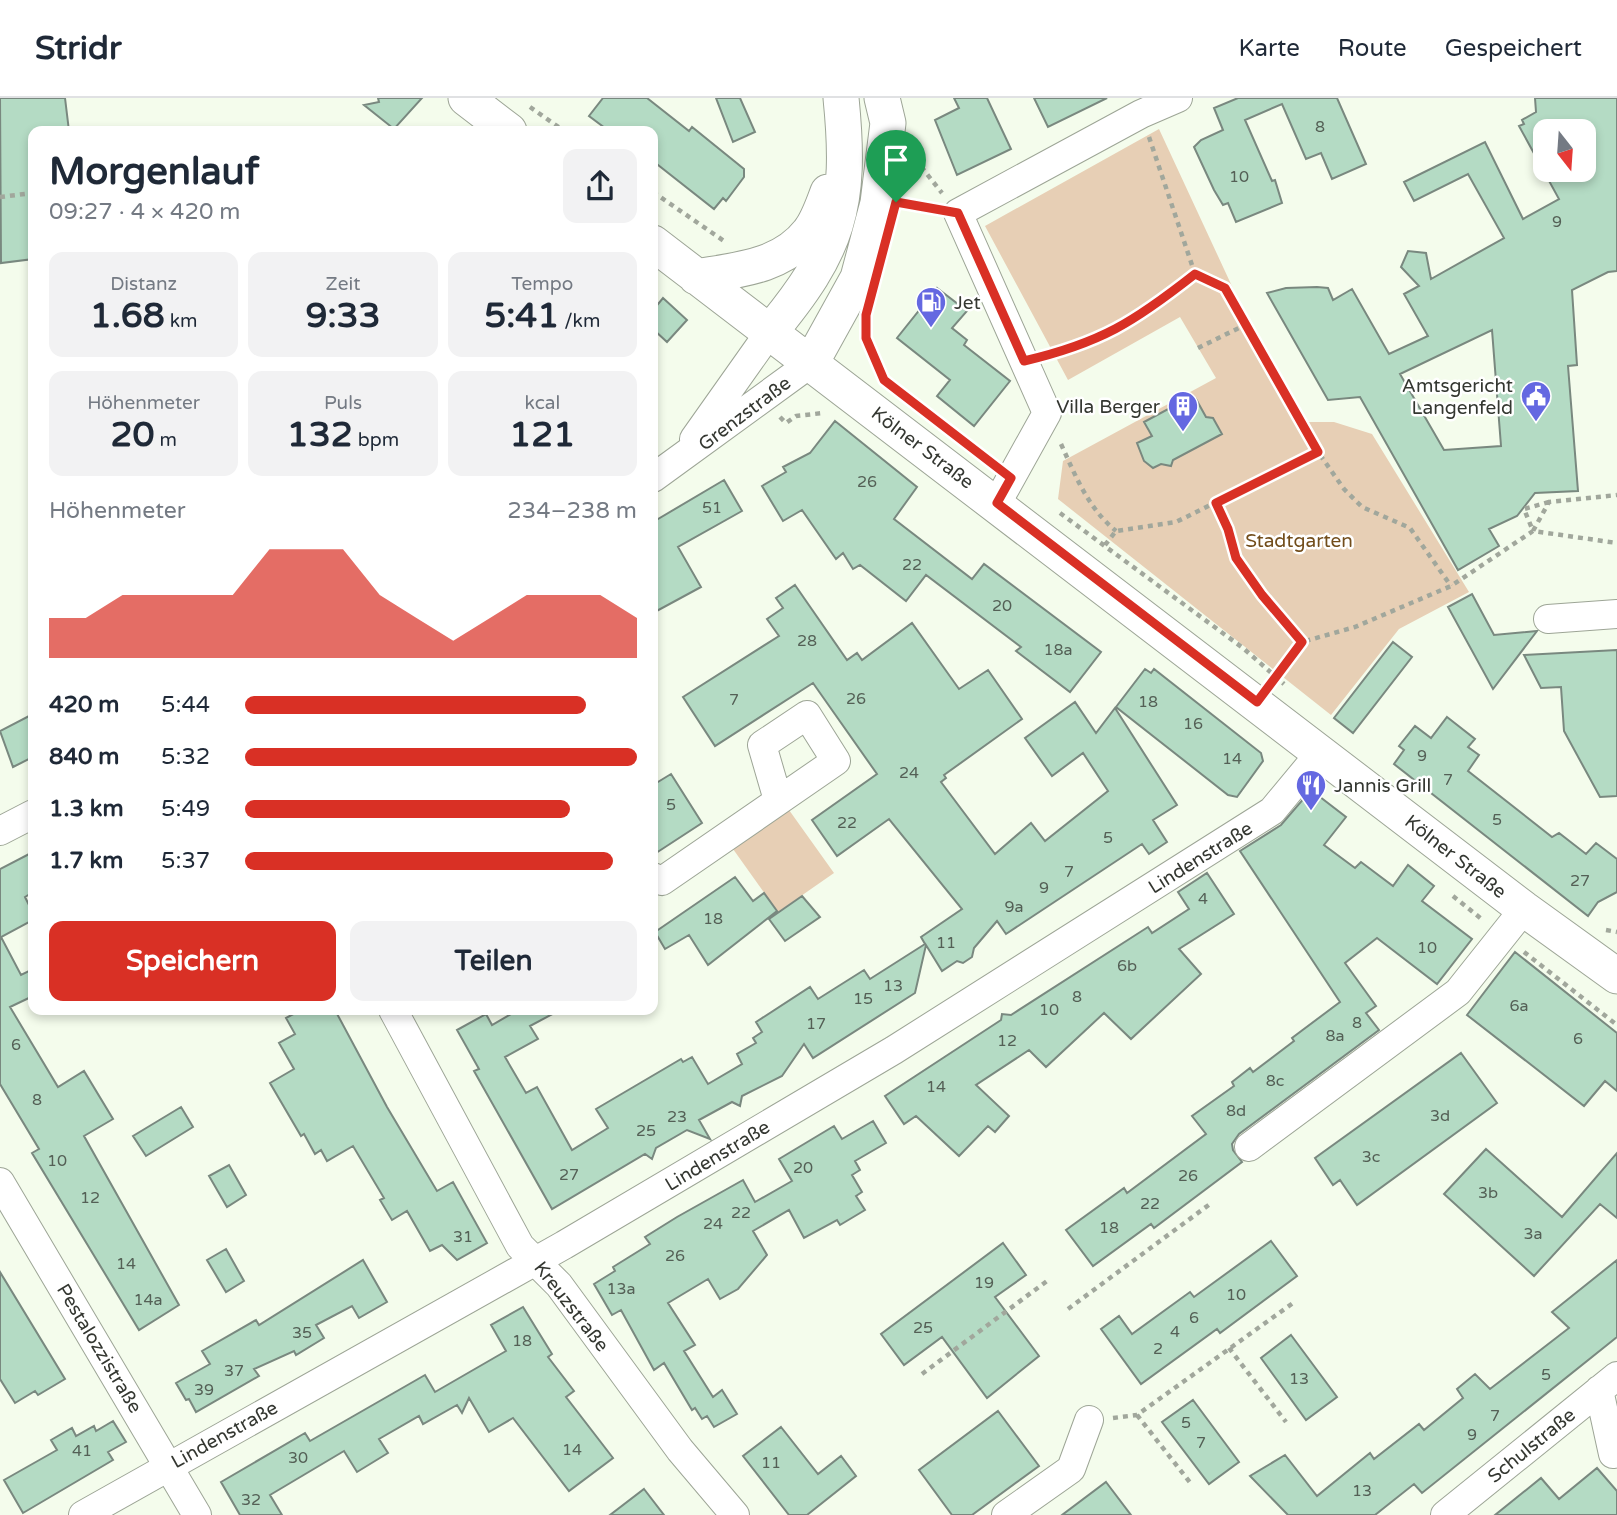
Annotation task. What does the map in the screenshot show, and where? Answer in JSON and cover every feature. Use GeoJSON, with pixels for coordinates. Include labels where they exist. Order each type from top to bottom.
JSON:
{"type":"FeatureCollection","features":[{"type":"Feature","properties":{"kind":"main road"},"geometry":{"type":"LineString","coordinates":[[467,98],[517,117]]}},
{"type":"Feature","properties":{"kind":"main road"},"geometry":{"type":"LineString","coordinates":[[769,332],[805,290],[829,246],[843,201],[841,98]]}},
{"type":"Feature","properties":{"kind":"main road"},"geometry":{"type":"LineString","coordinates":[[811,363],[858,278],[878,203],[885,111]]}},
{"type":"Feature","properties":{"kind":"main road"},"geometry":{"type":"LineString","coordinates":[[696,277],[750,268],[786,253],[810,231],[843,161]]}},
{"type":"Feature","properties":{"kind":"main road","name":"Kölner Straße"},"geometry":{"type":"LineString","coordinates":[[658,247],[997,503],[1095,557],[1257,702],[1524,909],[1611,964]]}},
{"type":"Feature","properties":{"kind":"street"},"geometry":{"type":"LineString","coordinates":[[997,503],[1047,413],[958,213],[1141,114],[1178,98]]}},
{"type":"Feature","properties":{"kind":"street","name":"Grenzstraße"},"geometry":{"type":"LineString","coordinates":[[678,463],[769,332]]}},
{"type":"Feature","properties":{"kind":"street","name":"Grenzstraße"},"geometry":{"type":"LineString","coordinates":[[658,475],[678,463],[811,363]]}},
{"type":"Feature","properties":{"kind":"street"},"geometry":{"type":"LineString","coordinates":[[1548,619],[1617,614]]}},
{"type":"Feature","properties":{"kind":"street","name":"Lindenstraße"},"geometry":{"type":"LineString","coordinates":[[83,1515],[564,1245],[894,1050],[1272,811],[1321,752]]}},
{"type":"Feature","properties":{"kind":"street"},"geometry":{"type":"LineString","coordinates":[[658,879],[662,881],[778,800]]}},
{"type":"Feature","properties":{"kind":"street"},"geometry":{"type":"LineString","coordinates":[[0,831],[28,817]]}},
{"type":"Feature","properties":{"kind":"street","name":"Kölner Straße"},"geometry":{"type":"LineString","coordinates":[[1249,1147],[1458,992],[1524,909]]}},
{"type":"Feature","properties":{"kind":"street","name":"Kreuzstraße"},"geometry":{"type":"LineString","coordinates":[[396,1015],[520,1246],[559,1284],[680,1450],[735,1515]]}},
{"type":"Feature","properties":{"kind":"street","name":"Pestalozzistraße"},"geometry":{"type":"LineString","coordinates":[[0,1182],[197,1515]]}},
{"type":"Feature","properties":{"kind":"street"},"geometry":{"type":"LineString","coordinates":[[1608,1383],[1613,1454]]}},
{"type":"Feature","properties":{"kind":"street","name":"Schulstraße"},"geometry":{"type":"LineString","coordinates":[[1445,1515],[1608,1383]]}},
{"type":"Feature","properties":{"kind":"street"},"geometry":{"type":"LineString","coordinates":[[1006,1515],[1071,1469],[1089,1420]]}},
{"type":"Feature","properties":{"kind":"path"},"geometry":{"type":"LineString","coordinates":[[885,111],[958,213]]}},
{"type":"Feature","properties":{"kind":"path"},"geometry":{"type":"LineString","coordinates":[[1141,114],[1195,274],[1225,288],[1318,452],[1344,489],[1362,507],[1410,528],[1451,586]]}},
{"type":"Feature","properties":{"kind":"path"},"geometry":{"type":"LineString","coordinates":[[517,117],[547,126]]}},
{"type":"Feature","properties":{"kind":"path"},"geometry":{"type":"LineString","coordinates":[[0,197],[28,194]]}},
{"type":"Feature","properties":{"kind":"path"},"geometry":{"type":"LineString","coordinates":[[658,195],[734,248]]}},
{"type":"Feature","properties":{"kind":"path"},"geometry":{"type":"LineString","coordinates":[[896,202],[958,213]]}},
{"type":"Feature","properties":{"kind":"path"},"geometry":{"type":"LineString","coordinates":[[1024,361],[1092,342],[1143,314],[1195,274]]}},
{"type":"Feature","properties":{"kind":"path"},"geometry":{"type":"LineString","coordinates":[[866,315],[866,338],[884,380],[894,388]]}},
{"type":"Feature","properties":{"kind":"path"},"geometry":{"type":"LineString","coordinates":[[1198,348],[1245,325]]}},
{"type":"Feature","properties":{"kind":"path"},"geometry":{"type":"LineString","coordinates":[[1047,413],[1083,494],[1102,520],[1116,531]]}},
{"type":"Feature","properties":{"kind":"path"},"geometry":{"type":"LineString","coordinates":[[1053,507],[1095,557],[1116,531],[1176,522],[1318,452]]}},
{"type":"Feature","properties":{"kind":"path"},"geometry":{"type":"LineString","coordinates":[[1533,531],[1524,509],[1549,502],[1617,495]]}},
{"type":"Feature","properties":{"kind":"path"},"geometry":{"type":"LineString","coordinates":[[1257,702],[1302,642],[1355,627],[1451,586],[1533,531],[1549,502]]}},
{"type":"Feature","properties":{"kind":"path"},"geometry":{"type":"LineString","coordinates":[[1216,503],[1228,529],[1236,558],[1262,595],[1302,642]]}},
{"type":"Feature","properties":{"kind":"path"},"geometry":{"type":"LineString","coordinates":[[1533,531],[1617,543]]}},
{"type":"Feature","properties":{"kind":"path"},"geometry":{"type":"LineString","coordinates":[[1068,1309],[1210,1204]]}},
{"type":"Feature","properties":{"kind":"path"},"geometry":{"type":"LineString","coordinates":[[922,1374],[1047,1281]]}},
{"type":"Feature","properties":{"kind":"path"},"geometry":{"type":"LineString","coordinates":[[1089,1420],[1137,1415],[1293,1303]]}},
{"type":"Feature","properties":{"kind":"path"},"geometry":{"type":"LineString","coordinates":[[1229,1348],[1286,1422]]}},
{"type":"Feature","properties":{"kind":"path"},"geometry":{"type":"LineString","coordinates":[[1137,1415],[1192,1485]]}},
{"type":"Feature","properties":{"kind":"green space","name":"Stadtgarten"},"geometry":{"type":"Polygon","coordinates":[[[1159,129],[1295,422],[1334,422],[1372,434],[1469,592],[1399,629],[1331,715],[1058,499],[1063,461],[1216,378],[1180,317],[1068,380],[985,226],[1159,129]]]}},
{"type":"Feature","properties":{"kind":"green space"},"geometry":{"type":"Polygon","coordinates":[[[789,810],[834,873],[778,912],[733,849],[789,810]]]}},
{"type":"Feature","properties":{"kind":"building"},"geometry":{"type":"Polygon","coordinates":[[[0,98],[65,98],[68,126],[28,126],[28,260],[1,263],[0,98]]]}},
{"type":"Feature","properties":{"kind":"building"},"geometry":{"type":"Polygon","coordinates":[[[378,98],[422,98],[397,126],[390,126],[364,105],[379,102],[378,98]]]}},
{"type":"Feature","properties":{"kind":"building"},"geometry":{"type":"Polygon","coordinates":[[[603,98],[647,98],[689,131],[692,127],[744,169],[744,177],[726,201],[723,198],[714,209],[658,165],[658,126],[602,126],[589,116],[603,98]]]}},
{"type":"Feature","properties":{"kind":"building"},"geometry":{"type":"Polygon","coordinates":[[[716,98],[740,98],[755,132],[733,142],[716,98]]]}},
{"type":"Feature","properties":{"kind":"building"},"geometry":{"type":"Polygon","coordinates":[[[954,98],[987,98],[1011,149],[957,175],[935,120],[959,108],[954,98]]]}},
{"type":"Feature","properties":{"kind":"building"},"geometry":{"type":"Polygon","coordinates":[[[1034,98],[1107,98],[1048,127],[1034,98]]]}},
{"type":"Feature","properties":{"kind":"building"},"geometry":{"type":"Polygon","coordinates":[[[1238,98],[1337,98],[1366,164],[1332,179],[1321,153],[1306,159],[1282,104],[1245,120],[1272,181],[1275,180],[1282,203],[1236,222],[1228,203],[1223,205],[1214,190],[1194,147],[1201,140],[1223,130],[1214,108],[1238,98]]]}},
{"type":"Feature","properties":{"kind":"building"},"geometry":{"type":"Polygon","coordinates":[[[1535,98],[1617,98],[1617,271],[1608,272],[1572,290],[1577,365],[1568,366],[1578,491],[1535,493],[1517,516],[1489,529],[1499,546],[1458,570],[1360,397],[1328,400],[1267,293],[1286,288],[1328,288],[1333,300],[1352,289],[1389,354],[1428,336],[1404,294],[1419,286],[1401,267],[1408,251],[1426,253],[1431,279],[1504,238],[1468,174],[1414,201],[1404,182],[1485,142],[1523,219],[1559,199],[1550,182],[1596,182],[1596,119],[1533,119],[1533,152],[1519,126],[1524,124],[1522,120],[1536,112],[1535,98]],[[1492,330],[1400,374],[1444,450],[1501,446],[1492,330]]]}},
{"type":"Feature","properties":{"kind":"building"},"geometry":{"type":"Polygon","coordinates":[[[937,288],[967,311],[952,328],[967,340],[964,345],[1010,381],[974,426],[937,396],[950,380],[897,338],[937,288]]]}},
{"type":"Feature","properties":{"kind":"building"},"geometry":{"type":"Polygon","coordinates":[[[663,298],[687,320],[667,342],[658,334],[658,304],[663,298]]]}},
{"type":"Feature","properties":{"kind":"building","name":"Villa Berger"},"geometry":{"type":"Polygon","coordinates":[[[1196,399],[1206,417],[1213,418],[1222,434],[1173,460],[1171,466],[1161,464],[1153,468],[1144,461],[1137,443],[1152,436],[1144,422],[1183,401],[1185,404],[1196,399]]]}},
{"type":"Feature","properties":{"kind":"building"},"geometry":{"type":"Polygon","coordinates":[[[835,421],[917,487],[894,519],[972,579],[984,564],[1101,652],[1070,692],[1016,651],[1021,647],[926,575],[906,601],[860,565],[853,569],[843,553],[836,559],[802,510],[783,521],[762,486],[786,472],[783,467],[810,453],[835,421]]]}},
{"type":"Feature","properties":{"kind":"building"},"geometry":{"type":"Polygon","coordinates":[[[724,480],[742,511],[678,547],[701,587],[658,610],[658,519],[724,480]]]}},
{"type":"Feature","properties":{"kind":"building"},"geometry":{"type":"Polygon","coordinates":[[[795,585],[847,660],[857,653],[862,660],[912,623],[959,689],[988,670],[1022,719],[944,775],[946,778],[941,782],[995,854],[1031,823],[1045,841],[1108,791],[1083,753],[1052,776],[1025,738],[1075,702],[1096,733],[1115,708],[1177,805],[1153,820],[1167,842],[1149,854],[1142,844],[1006,934],[997,921],[974,948],[972,957],[963,963],[957,961],[942,971],[926,945],[915,993],[813,1058],[804,1044],[782,1076],[742,1096],[740,1106],[732,1102],[699,1120],[710,1139],[687,1130],[656,1148],[652,1159],[645,1154],[552,1209],[474,1071],[479,1069],[457,1030],[484,1015],[492,1025],[509,1015],[551,1015],[530,1026],[538,1039],[505,1057],[526,1093],[537,1087],[572,1150],[608,1128],[596,1109],[681,1059],[683,1062],[692,1057],[708,1084],[742,1064],[737,1054],[756,1043],[753,1038],[762,1032],[756,1022],[810,987],[818,999],[864,970],[870,979],[925,944],[921,937],[962,909],[889,819],[837,856],[812,820],[877,774],[813,683],[715,746],[683,697],[779,636],[767,619],[783,608],[776,598],[795,585]]]}},
{"type":"Feature","properties":{"kind":"building"},"geometry":{"type":"Polygon","coordinates":[[[1472,594],[1494,635],[1537,631],[1493,689],[1448,607],[1472,594]]]}},
{"type":"Feature","properties":{"kind":"building"},"geometry":{"type":"Polygon","coordinates":[[[1393,642],[1412,657],[1353,733],[1334,718],[1393,642]]]}},
{"type":"Feature","properties":{"kind":"building"},"geometry":{"type":"Polygon","coordinates":[[[1617,650],[1617,796],[1600,797],[1564,731],[1561,687],[1541,688],[1524,655],[1617,650]]]}},
{"type":"Feature","properties":{"kind":"building"},"geometry":{"type":"Polygon","coordinates":[[[1145,669],[1151,673],[1154,669],[1261,753],[1263,761],[1237,797],[1228,795],[1116,707],[1145,669]]]}},
{"type":"Feature","properties":{"kind":"building"},"geometry":{"type":"Polygon","coordinates":[[[28,717],[28,760],[13,767],[0,731],[28,717]]]}},
{"type":"Feature","properties":{"kind":"building"},"geometry":{"type":"Polygon","coordinates":[[[1447,717],[1475,739],[1468,747],[1479,755],[1468,771],[1552,837],[1559,833],[1586,854],[1596,843],[1617,859],[1617,892],[1598,902],[1588,916],[1394,764],[1404,750],[1399,746],[1415,726],[1431,738],[1447,717]]]}},
{"type":"Feature","properties":{"kind":"building"},"geometry":{"type":"Polygon","coordinates":[[[671,774],[702,823],[658,852],[658,782],[671,774]]]}},
{"type":"Feature","properties":{"kind":"building"},"geometry":{"type":"Polygon","coordinates":[[[1311,790],[1346,817],[1324,845],[1355,868],[1361,862],[1393,886],[1408,865],[1434,886],[1422,901],[1472,939],[1437,984],[1377,938],[1345,963],[1376,1006],[1366,1013],[1379,1030],[1239,1134],[1232,1144],[1242,1162],[1154,1228],[1151,1224],[1093,1266],[1066,1230],[1124,1188],[1127,1193],[1206,1134],[1192,1116],[1234,1086],[1232,1082],[1250,1068],[1253,1072],[1294,1041],[1292,1038],[1340,1002],[1240,851],[1281,825],[1311,790]]]}},
{"type":"Feature","properties":{"kind":"building"},"geometry":{"type":"Polygon","coordinates":[[[28,855],[28,895],[25,897],[28,903],[28,923],[1,937],[21,975],[28,972],[28,998],[10,1007],[58,1087],[84,1071],[113,1119],[84,1136],[179,1305],[139,1330],[32,1153],[39,1149],[0,1084],[0,869],[28,855]]]}},
{"type":"Feature","properties":{"kind":"building"},"geometry":{"type":"Polygon","coordinates":[[[1207,873],[1234,914],[1179,949],[1201,974],[1131,1039],[1104,1013],[1046,1067],[1029,1050],[976,1085],[1009,1116],[995,1132],[988,1126],[959,1156],[916,1116],[904,1124],[885,1096],[1001,1020],[1002,1014],[1011,1015],[1148,927],[1152,933],[1189,909],[1178,892],[1207,873]]]}},
{"type":"Feature","properties":{"kind":"building"},"geometry":{"type":"Polygon","coordinates":[[[735,877],[753,901],[764,893],[777,911],[708,965],[689,935],[665,949],[658,937],[658,930],[735,877]]]}},
{"type":"Feature","properties":{"kind":"building"},"geometry":{"type":"Polygon","coordinates":[[[802,896],[820,917],[785,941],[769,919],[802,896]]]}},
{"type":"Feature","properties":{"kind":"building"},"geometry":{"type":"Polygon","coordinates":[[[1515,952],[1617,1033],[1617,1091],[1605,1081],[1584,1106],[1467,1015],[1515,952]]]}},
{"type":"Feature","properties":{"kind":"building"},"geometry":{"type":"Polygon","coordinates":[[[292,1015],[338,1015],[387,1107],[437,1191],[453,1182],[487,1243],[457,1260],[442,1245],[430,1251],[407,1211],[392,1220],[380,1200],[384,1198],[353,1146],[327,1161],[321,1150],[315,1154],[304,1134],[301,1136],[270,1083],[294,1069],[279,1043],[295,1034],[286,1018],[292,1015]]]}},
{"type":"Feature","properties":{"kind":"building"},"geometry":{"type":"Polygon","coordinates":[[[1461,1053],[1497,1103],[1357,1205],[1340,1180],[1333,1185],[1315,1158],[1461,1053]]]}},
{"type":"Feature","properties":{"kind":"building"},"geometry":{"type":"Polygon","coordinates":[[[181,1107],[193,1127],[146,1156],[133,1136],[181,1107]]]}},
{"type":"Feature","properties":{"kind":"building"},"geometry":{"type":"Polygon","coordinates":[[[873,1121],[886,1143],[855,1161],[860,1170],[852,1175],[862,1192],[856,1196],[865,1210],[840,1225],[837,1220],[804,1238],[789,1210],[753,1231],[767,1255],[738,1289],[720,1299],[708,1279],[668,1303],[695,1345],[684,1351],[713,1397],[722,1390],[737,1414],[714,1427],[707,1416],[702,1419],[695,1408],[692,1410],[664,1363],[654,1370],[621,1310],[612,1315],[594,1284],[615,1271],[613,1267],[650,1244],[645,1237],[677,1217],[743,1180],[755,1202],[792,1181],[779,1159],[834,1126],[842,1139],[873,1121]]]}},
{"type":"Feature","properties":{"kind":"building"},"geometry":{"type":"Polygon","coordinates":[[[1486,1149],[1562,1217],[1617,1153],[1617,1218],[1600,1204],[1534,1276],[1444,1194],[1486,1149]]]}},
{"type":"Feature","properties":{"kind":"building"},"geometry":{"type":"Polygon","coordinates":[[[229,1165],[246,1195],[227,1207],[209,1176],[229,1165]]]}},
{"type":"Feature","properties":{"kind":"building"},"geometry":{"type":"Polygon","coordinates":[[[1271,1241],[1297,1276],[1220,1333],[1217,1329],[1141,1384],[1101,1329],[1119,1316],[1132,1334],[1190,1292],[1194,1297],[1271,1241]]]}},
{"type":"Feature","properties":{"kind":"building"},"geometry":{"type":"Polygon","coordinates":[[[1003,1243],[1026,1275],[995,1297],[1039,1356],[987,1398],[942,1337],[904,1365],[881,1334],[1003,1243]]]}},
{"type":"Feature","properties":{"kind":"building"},"geometry":{"type":"Polygon","coordinates":[[[226,1249],[244,1281],[226,1292],[207,1260],[226,1249]]]}},
{"type":"Feature","properties":{"kind":"building"},"geometry":{"type":"Polygon","coordinates":[[[363,1260],[387,1302],[359,1318],[352,1306],[316,1325],[324,1338],[296,1355],[294,1351],[254,1369],[259,1376],[196,1412],[176,1383],[210,1364],[202,1351],[256,1320],[259,1325],[363,1260]]]}},
{"type":"Feature","properties":{"kind":"building"},"geometry":{"type":"Polygon","coordinates":[[[1617,1260],[1617,1337],[1422,1493],[1414,1484],[1375,1515],[1288,1515],[1250,1476],[1285,1455],[1317,1496],[1370,1453],[1374,1459],[1419,1424],[1424,1430],[1463,1398],[1457,1389],[1475,1374],[1490,1389],[1569,1328],[1552,1312],[1617,1260]]]}},
{"type":"Feature","properties":{"kind":"building"},"geometry":{"type":"Polygon","coordinates":[[[0,1272],[65,1379],[38,1395],[35,1391],[15,1403],[0,1379],[0,1272]]]}},
{"type":"Feature","properties":{"kind":"building"},"geometry":{"type":"Polygon","coordinates":[[[523,1307],[552,1354],[548,1357],[574,1391],[566,1397],[613,1458],[569,1491],[513,1418],[489,1432],[469,1398],[462,1413],[457,1405],[423,1424],[419,1416],[379,1439],[388,1453],[357,1472],[344,1451],[270,1495],[282,1515],[240,1515],[221,1482],[305,1433],[310,1441],[425,1375],[435,1392],[506,1351],[491,1325],[523,1307]]]}},
{"type":"Feature","properties":{"kind":"building"},"geometry":{"type":"Polygon","coordinates":[[[1291,1335],[1337,1397],[1306,1420],[1261,1358],[1291,1335]]]}},
{"type":"Feature","properties":{"kind":"building"},"geometry":{"type":"Polygon","coordinates":[[[1193,1400],[1239,1462],[1209,1484],[1162,1422],[1193,1400]]]}},
{"type":"Feature","properties":{"kind":"building"},"geometry":{"type":"Polygon","coordinates":[[[998,1411],[1039,1466],[972,1515],[952,1515],[919,1470],[998,1411]]]}},
{"type":"Feature","properties":{"kind":"building"},"geometry":{"type":"Polygon","coordinates":[[[113,1421],[126,1442],[108,1452],[113,1460],[23,1513],[4,1480],[57,1450],[51,1440],[72,1428],[76,1436],[94,1426],[96,1431],[113,1421]]]}},
{"type":"Feature","properties":{"kind":"building"},"geometry":{"type":"Polygon","coordinates":[[[781,1427],[818,1474],[841,1456],[856,1476],[807,1515],[789,1515],[743,1456],[781,1427]]]}},
{"type":"Feature","properties":{"kind":"building"},"geometry":{"type":"Polygon","coordinates":[[[1597,1468],[1617,1491],[1617,1515],[1495,1515],[1541,1478],[1559,1499],[1597,1468]]]}},
{"type":"Feature","properties":{"kind":"building"},"geometry":{"type":"Polygon","coordinates":[[[1106,1482],[1131,1515],[1062,1515],[1106,1482]]]}},
{"type":"Feature","properties":{"kind":"building"},"geometry":{"type":"Polygon","coordinates":[[[644,1489],[664,1515],[610,1515],[644,1489]]]}},
{"type":"Feature","properties":{"kind":"place","name":"Jet"},"geometry":{"type":"Point","coordinates":[931,329]}},
{"type":"Feature","properties":{"kind":"place","name":"Amtsgericht Langenfeld"},"geometry":{"type":"Point","coordinates":[1536,423]}},
{"type":"Feature","properties":{"kind":"place","name":"Villa Berger"},"geometry":{"type":"Point","coordinates":[1183,433]}},
{"type":"Feature","properties":{"kind":"place","name":"Jannis Grill"},"geometry":{"type":"Point","coordinates":[1311,812]}},
{"type":"Feature","properties":{"kind":"route"},"geometry":{"type":"LineString","coordinates":[[896,202],[958,213],[1024,361],[1092,342],[1143,314],[1195,274],[1225,288],[1318,452],[1216,503],[1228,529],[1236,558],[1262,595],[1302,642],[1257,702],[997,503],[1011,478],[884,380],[866,338],[866,315],[896,202]]}}]}
